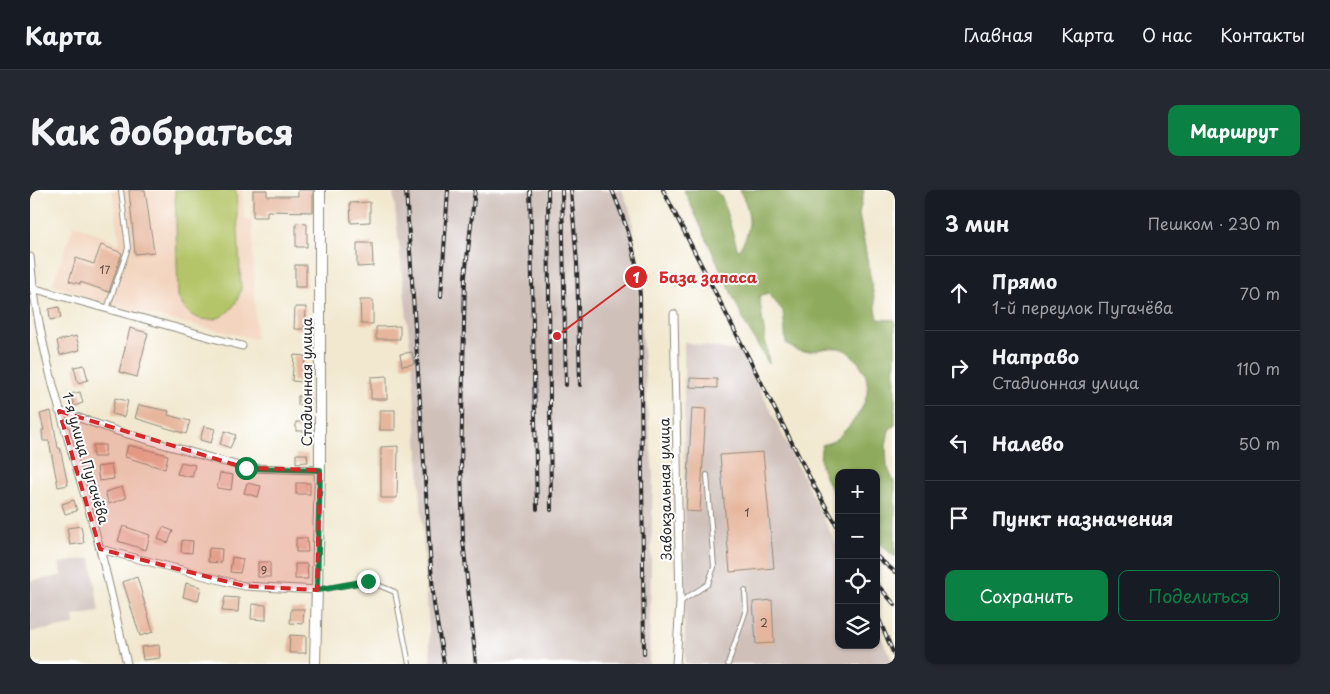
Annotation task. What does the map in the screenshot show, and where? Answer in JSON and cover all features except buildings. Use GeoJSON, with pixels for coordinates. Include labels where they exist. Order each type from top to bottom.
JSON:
{"type":"FeatureCollection","features":[{"type":"Feature","properties":{"kind":"street","name":"Стадионная улица"},"geometry":{"type":"LineString","coordinates":[[315,664],[320,470],[320,190]]}},
{"type":"Feature","properties":{"kind":"street","name":"1-я улица Пугачёва"},"geometry":{"type":"LineString","coordinates":[[30,256],[32,304],[59,412],[100,549],[127,664]]}},
{"type":"Feature","properties":{"kind":"street"},"geometry":{"type":"LineString","coordinates":[[32,288],[242,346]]}},
{"type":"Feature","properties":{"kind":"street","name":"Завокзальная улица"},"geometry":{"type":"LineString","coordinates":[[674,314],[680,602],[676,664]]}},
{"type":"Feature","properties":{"kind":"street"},"geometry":{"type":"LineString","coordinates":[[59,412],[117,431],[246,468],[320,470]]}},
{"type":"Feature","properties":{"kind":"street"},"geometry":{"type":"LineString","coordinates":[[100,549],[244,586],[317,590]]}},
{"type":"Feature","properties":{"kind":"lane"},"geometry":{"type":"LineString","coordinates":[[107,309],[128,248],[121,190]]}},
{"type":"Feature","properties":{"kind":"lane"},"geometry":{"type":"LineString","coordinates":[[680,602],[708,584],[714,567],[707,475]]}},
{"type":"Feature","properties":{"kind":"lane"},"geometry":{"type":"LineString","coordinates":[[317,590],[368,581],[395,592],[409,664]]}},
{"type":"Feature","properties":{"kind":"lane"},"geometry":{"type":"LineString","coordinates":[[728,664],[746,610],[745,591]]}},
{"type":"Feature","properties":{"kind":"highlighted area"},"geometry":{"type":"Polygon","coordinates":[[[59,411],[246,468],[320,470],[317,590],[244,586],[100,549],[59,411]]]}},
{"type":"Feature","properties":{"kind":"shaded area"},"geometry":{"type":"Polygon","coordinates":[[[112,190],[242,190],[244,217],[252,221],[256,339],[111,306],[53,284],[74,224],[120,244],[112,190]]]}},
{"type":"Feature","properties":{"kind":"shaded area"},"geometry":{"type":"Polygon","coordinates":[[[393,190],[622,190],[632,215],[653,476],[649,664],[431,664],[413,373],[393,190]]]}},
{"type":"Feature","properties":{"kind":"shaded area"},"geometry":{"type":"Polygon","coordinates":[[[684,342],[742,352],[835,542],[835,649],[880,649],[880,635],[894,664],[685,664],[684,342]]]}},
{"type":"Feature","properties":{"kind":"shaded area"},"geometry":{"type":"Polygon","coordinates":[[[91,558],[99,612],[73,616],[74,625],[30,632],[30,581],[61,576],[59,563],[91,558]]]}},
{"type":"Feature","properties":{"kind":"green space"},"geometry":{"type":"Polygon","coordinates":[[[175,190],[236,190],[241,289],[237,301],[221,317],[211,320],[192,315],[184,308],[178,296],[175,190]]]}},
{"type":"Feature","properties":{"kind":"green space"},"geometry":{"type":"Polygon","coordinates":[[[684,190],[714,190],[722,197],[738,251],[746,236],[749,221],[746,206],[739,190],[864,190],[859,214],[878,319],[895,320],[895,425],[889,430],[886,446],[887,466],[895,485],[895,557],[880,544],[880,469],[835,469],[835,494],[827,481],[820,461],[822,445],[840,436],[856,417],[866,398],[867,379],[858,361],[849,353],[838,348],[800,351],[786,343],[783,311],[768,293],[759,296],[769,364],[747,327],[684,190]]]}},
{"type":"Feature","properties":{"kind":"railway"},"geometry":{"type":"LineString","coordinates":[[406,190],[434,604],[444,664]]}},
{"type":"Feature","properties":{"kind":"railway"},"geometry":{"type":"LineString","coordinates":[[441,296],[448,190]]}},
{"type":"Feature","properties":{"kind":"railway"},"geometry":{"type":"LineString","coordinates":[[475,190],[465,276],[461,467],[463,540],[476,664]]}},
{"type":"Feature","properties":{"kind":"railway"},"geometry":{"type":"LineString","coordinates":[[530,190],[537,509]]}},
{"type":"Feature","properties":{"kind":"railway"},"geometry":{"type":"LineString","coordinates":[[548,190],[551,510]]}},
{"type":"Feature","properties":{"kind":"railway"},"geometry":{"type":"LineString","coordinates":[[562,190],[566,385]]}},
{"type":"Feature","properties":{"kind":"railway"},"geometry":{"type":"LineString","coordinates":[[571,190],[577,263],[580,385]]}},
{"type":"Feature","properties":{"kind":"railway"},"geometry":{"type":"LineString","coordinates":[[612,190],[631,242],[637,267],[640,296],[644,654]]}},
{"type":"Feature","properties":{"kind":"railway"},"geometry":{"type":"LineString","coordinates":[[663,190],[814,486],[835,522]]}},
{"type":"Feature","properties":{"kind":"railway"},"geometry":{"type":"LineString","coordinates":[[880,559],[895,572]]}},
{"type":"Feature","properties":{"kind":"railway"},"geometry":{"type":"LineString","coordinates":[[880,588],[895,605]]}},
{"type":"Feature","properties":{"kind":"railway"},"geometry":{"type":"LineString","coordinates":[[880,621],[895,657]]}},
{"type":"Feature","properties":{"kind":"place","name":"База запаса"},"geometry":{"type":"Point","coordinates":[557,336]}},
{"type":"Feature","properties":{"kind":"route"},"geometry":{"type":"LineString","coordinates":[[246,468],[320,470],[317,590],[368,581]]}}]}
